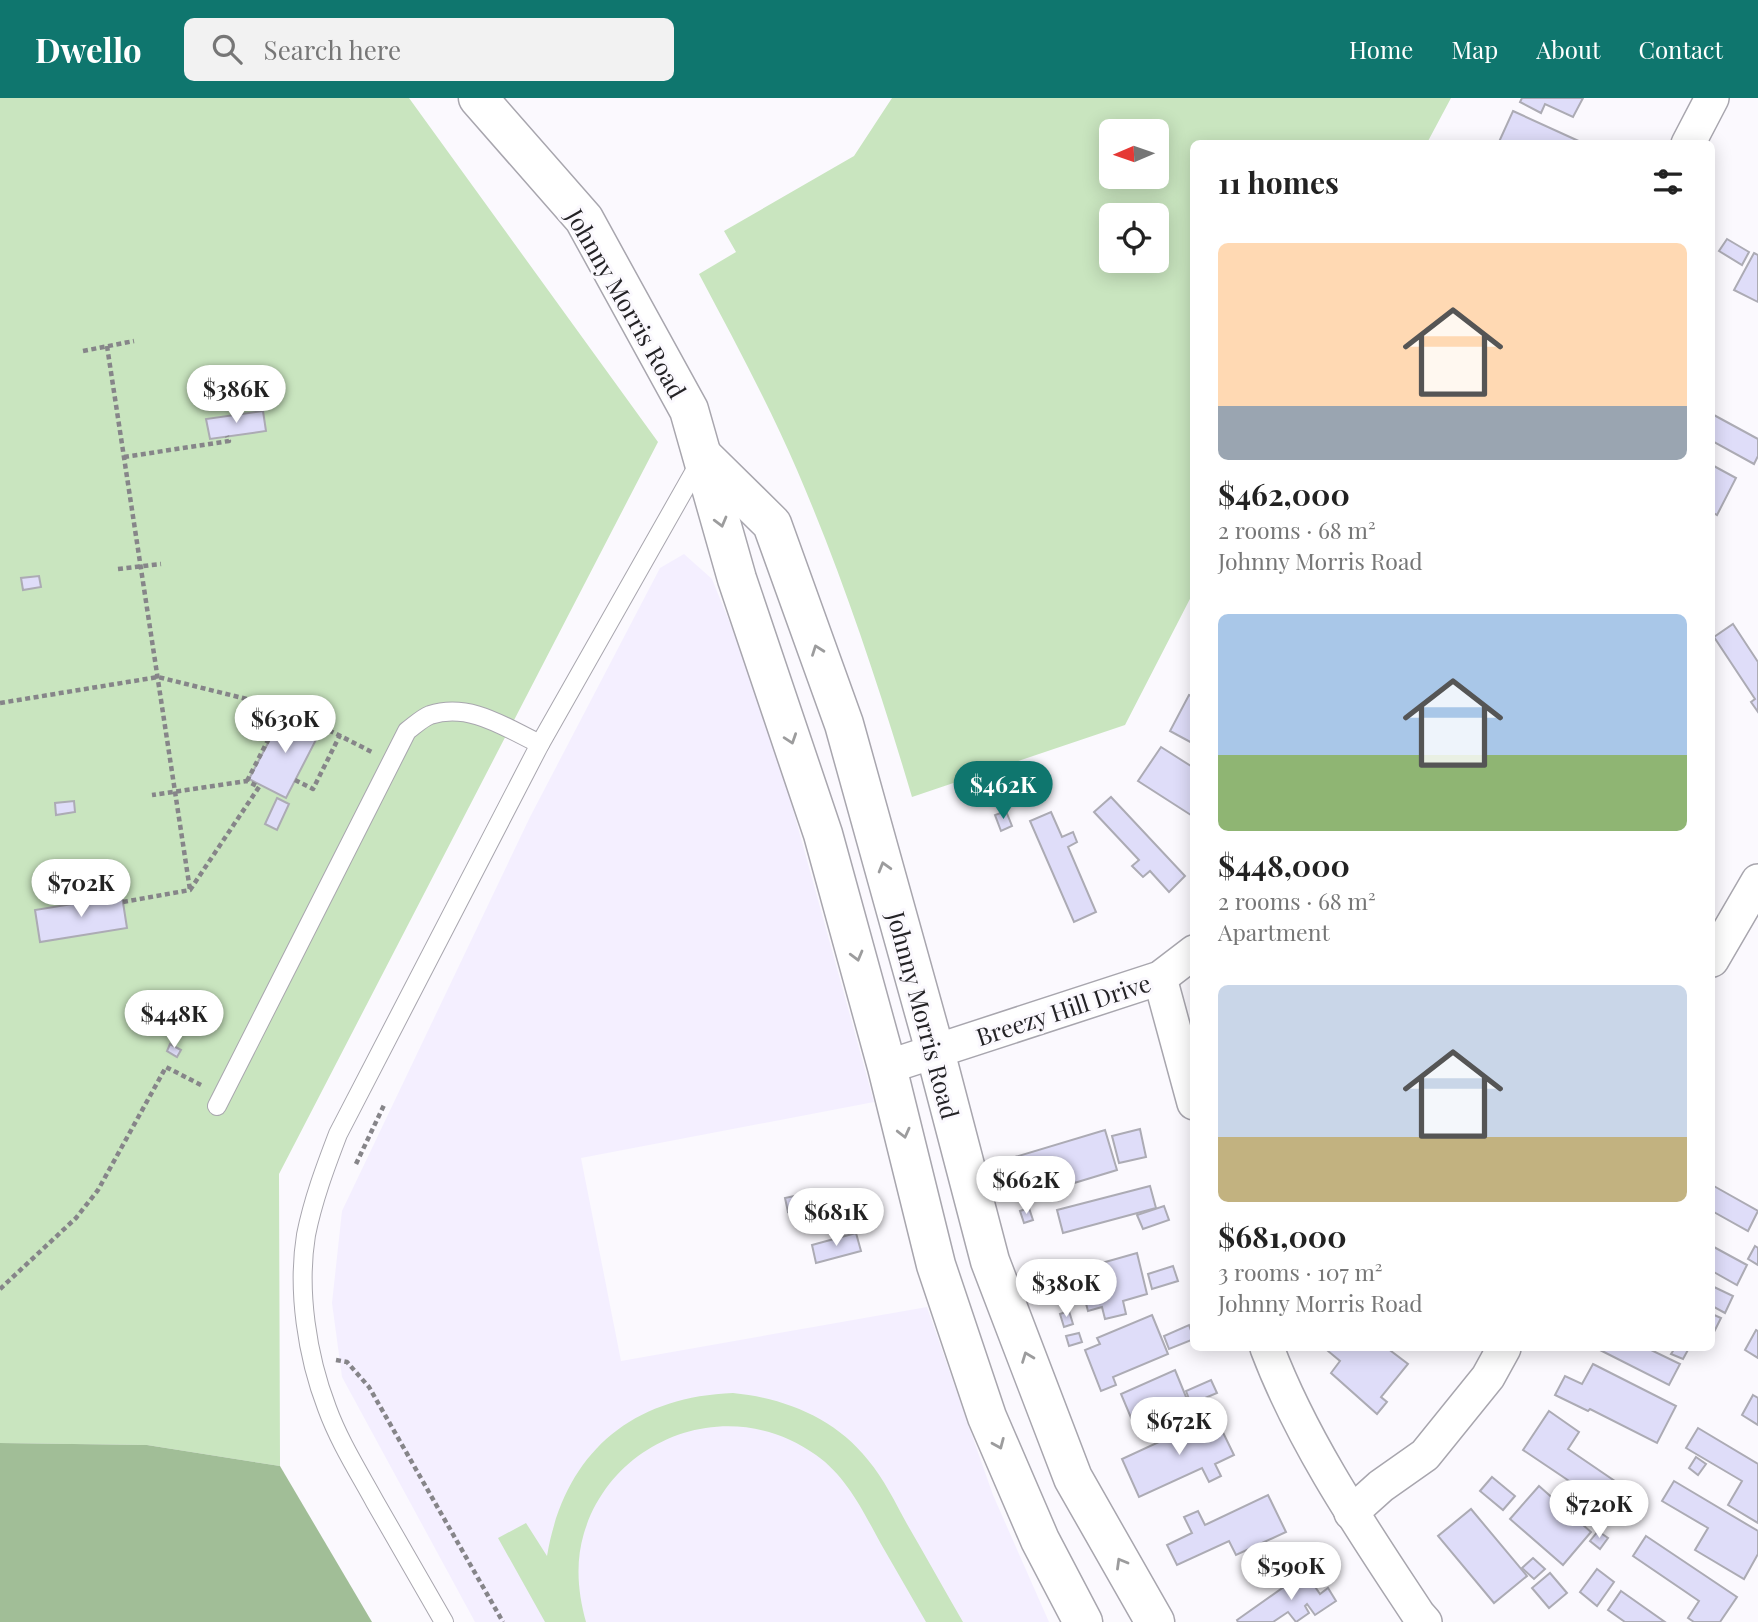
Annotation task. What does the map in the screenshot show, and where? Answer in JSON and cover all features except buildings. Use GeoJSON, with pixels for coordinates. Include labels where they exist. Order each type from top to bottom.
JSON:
{"type":"FeatureCollection","features":[{"type":"Feature","properties":{"kind":"street","name":"Johnny Morris Road"},"geometry":{"type":"LineString","coordinates":[[478,98],[584,219],[689,410],[737,579],[823,834],[887,1067],[936,1265],[987,1417],[1040,1539],[1083,1622]]}},
{"type":"Feature","properties":{"kind":"street"},"geometry":{"type":"LineString","coordinates":[[1690,140],[1712,98]]}},
{"type":"Feature","properties":{"kind":"street","name":"Johnny Morris Road"},"geometry":{"type":"LineString","coordinates":[[703,456],[772,524],[844,724],[990,1261],[1073,1478],[1155,1622]]}},
{"type":"Feature","properties":{"kind":"street"},"geometry":{"type":"LineString","coordinates":[[1715,955],[1758,881]]}},
{"type":"Feature","properties":{"kind":"street","name":"Breezy Hill Drive"},"geometry":{"type":"LineString","coordinates":[[887,1067],[1160,978],[1190,955]]}},
{"type":"Feature","properties":{"kind":"street"},"geometry":{"type":"LineString","coordinates":[[1160,978],[1190,1088]]}},
{"type":"Feature","properties":{"kind":"street"},"geometry":{"type":"LineString","coordinates":[[1268,1351],[1285,1394],[1351,1513],[1425,1622]]}},
{"type":"Feature","properties":{"kind":"street"},"geometry":{"type":"LineString","coordinates":[[1351,1513],[1381,1486],[1425,1455],[1488,1377],[1502,1351]]}},
{"type":"Feature","properties":{"kind":"lane"},"geometry":{"type":"LineString","coordinates":[[444,1622],[348,1454],[327,1407],[312,1354],[305,1307],[306,1238],[317,1187],[338,1135],[540,744],[703,456]]}},
{"type":"Feature","properties":{"kind":"lane"},"geometry":{"type":"LineString","coordinates":[[219,1101],[407,731],[429,715],[463,711],[490,720],[540,744]]}},
{"type":"Feature","properties":{"kind":"path"},"geometry":{"type":"LineString","coordinates":[[83,351],[134,341]]}},
{"type":"Feature","properties":{"kind":"path"},"geometry":{"type":"LineString","coordinates":[[107,346],[191,890]]}},
{"type":"Feature","properties":{"kind":"path"},"geometry":{"type":"LineString","coordinates":[[124,457],[229,441],[227,436]]}},
{"type":"Feature","properties":{"kind":"path"},"geometry":{"type":"LineString","coordinates":[[118,569],[161,564]]}},
{"type":"Feature","properties":{"kind":"path"},"geometry":{"type":"LineString","coordinates":[[0,703],[158,677],[284,709],[391,762]]}},
{"type":"Feature","properties":{"kind":"path"},"geometry":{"type":"LineString","coordinates":[[247,781],[284,709]]}},
{"type":"Feature","properties":{"kind":"path"},"geometry":{"type":"LineString","coordinates":[[295,780],[313,789],[341,735]]}},
{"type":"Feature","properties":{"kind":"path"},"geometry":{"type":"LineString","coordinates":[[123,902],[191,890],[259,787],[247,781],[152,795]]}},
{"type":"Feature","properties":{"kind":"path"},"geometry":{"type":"LineString","coordinates":[[0,1289],[76,1218],[98,1190],[166,1067],[219,1101]]}},
{"type":"Feature","properties":{"kind":"path"},"geometry":{"type":"LineString","coordinates":[[354,1168],[386,1100]]}},
{"type":"Feature","properties":{"kind":"path"},"geometry":{"type":"LineString","coordinates":[[334,1350],[335,1360],[347,1362],[369,1387],[503,1622]]}},
{"type":"Feature","properties":{"kind":"shaded area"},"geometry":{"type":"Polygon","coordinates":[[[684,554],[712,579],[766,712],[874,1102],[581,1158],[621,1361],[927,1307],[993,1495],[1049,1622],[475,1622],[342,1377],[332,1303],[342,1211],[530,817],[660,568],[684,554]]]}},
{"type":"Feature","properties":{"kind":"green space"},"geometry":{"type":"Polygon","coordinates":[[[0,98],[409,98],[658,442],[279,1174],[280,1466],[147,1445],[0,1443],[0,98]]]}},
{"type":"Feature","properties":{"kind":"green space"},"geometry":{"type":"Polygon","coordinates":[[[892,98],[1451,98],[1429,140],[1190,140],[1190,599],[1125,725],[912,797],[859,632],[814,510],[774,420],[699,274],[736,252],[724,231],[854,156],[892,98]]]}},
{"type":"Feature","properties":{"kind":"green space"},"geometry":{"type":"Polygon","coordinates":[[[733,1393],[789,1405],[824,1422],[855,1445],[884,1483],[963,1622],[926,1622],[853,1495],[837,1474],[816,1455],[783,1437],[749,1428],[714,1427],[680,1434],[648,1449],[621,1471],[599,1499],[581,1544],[579,1578],[586,1622],[545,1622],[498,1538],[526,1523],[547,1556],[556,1520],[569,1488],[586,1461],[607,1438],[633,1420],[662,1406],[696,1397],[733,1393]]]}},
{"type":"Feature","properties":{"kind":"green space"},"geometry":{"type":"Polygon","coordinates":[[[0,1443],[147,1445],[280,1466],[372,1622],[0,1622],[0,1443]]]}}]}
